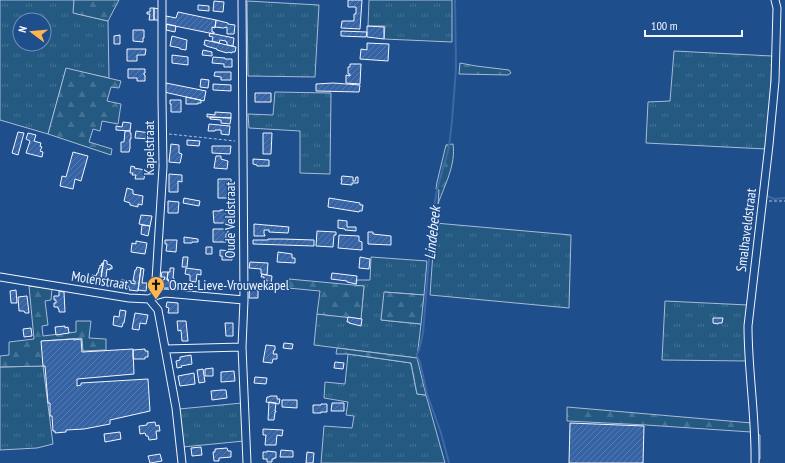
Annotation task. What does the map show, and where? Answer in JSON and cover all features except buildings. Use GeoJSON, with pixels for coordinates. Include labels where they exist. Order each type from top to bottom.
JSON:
{"type":"FeatureCollection","features":[{"type":"Feature","properties":{"kind":"street","name":"Kapelstraat"},"geometry":{"type":"LineString","coordinates":[[152,297],[163,167],[162,0]]}},
{"type":"Feature","properties":{"kind":"street","name":"Oude Veldstraat"},"geometry":{"type":"LineString","coordinates":[[242,0],[244,300],[242,347],[248,463]]}},
{"type":"Feature","properties":{"kind":"street","name":"Smalhaveldstraat"},"geometry":{"type":"LineString","coordinates":[[754,463],[754,420],[748,347],[748,326],[775,81],[777,8],[775,0]]}},
{"type":"Feature","properties":{"kind":"street","name":"Molenstraat"},"geometry":{"type":"LineString","coordinates":[[0,277],[129,298],[152,297],[165,293],[244,300]]}},
{"type":"Feature","properties":{"kind":"street"},"geometry":{"type":"LineString","coordinates":[[152,297],[158,310],[166,349],[176,408],[182,463]]}},
{"type":"Feature","properties":{"kind":"street"},"geometry":{"type":"LineString","coordinates":[[166,349],[242,347]]}},
{"type":"Feature","properties":{"kind":"path"},"geometry":{"type":"LineString","coordinates":[[162,133],[243,141]]}},
{"type":"Feature","properties":{"kind":"path"},"geometry":{"type":"LineString","coordinates":[[763,198],[770,201],[785,202]]}},
{"type":"Feature","properties":{"kind":"green space"},"geometry":{"type":"Polygon","coordinates":[[[0,0],[74,0],[74,13],[108,21],[109,78],[66,69],[48,134],[0,120],[0,0]]]}},
{"type":"Feature","properties":{"kind":"green space"},"geometry":{"type":"Polygon","coordinates":[[[74,0],[119,0],[108,21],[73,13],[74,0]]]}},
{"type":"Feature","properties":{"kind":"green space"},"geometry":{"type":"Polygon","coordinates":[[[369,0],[452,0],[452,42],[384,39],[385,26],[368,26],[369,0]]]}},
{"type":"Feature","properties":{"kind":"green space"},"geometry":{"type":"Polygon","coordinates":[[[247,1],[319,5],[315,77],[248,76],[247,1]]]}},
{"type":"Feature","properties":{"kind":"green space"},"geometry":{"type":"Polygon","coordinates":[[[674,51],[772,56],[766,149],[646,143],[648,102],[670,101],[674,51]]]}},
{"type":"Feature","properties":{"kind":"green space"},"geometry":{"type":"Polygon","coordinates":[[[460,63],[509,70],[511,73],[508,75],[459,74],[460,63]]]}},
{"type":"Feature","properties":{"kind":"green space"},"geometry":{"type":"Polygon","coordinates":[[[66,68],[121,81],[119,88],[111,87],[107,101],[121,104],[118,124],[102,121],[100,131],[93,129],[89,142],[112,149],[111,155],[48,134],[66,68]]]}},
{"type":"Feature","properties":{"kind":"green space"},"geometry":{"type":"Polygon","coordinates":[[[275,92],[331,93],[330,174],[300,173],[300,131],[249,128],[248,114],[273,115],[275,92]]]}},
{"type":"Feature","properties":{"kind":"green space"},"geometry":{"type":"Polygon","coordinates":[[[453,144],[454,152],[451,167],[438,204],[439,190],[436,189],[446,145],[453,144]]]}},
{"type":"Feature","properties":{"kind":"green space"},"geometry":{"type":"Polygon","coordinates":[[[435,223],[571,235],[569,308],[430,295],[435,223]]]}},
{"type":"Feature","properties":{"kind":"green space"},"geometry":{"type":"Polygon","coordinates":[[[371,257],[427,261],[424,295],[385,292],[381,320],[421,324],[417,358],[314,345],[317,314],[361,318],[364,286],[356,286],[357,280],[370,280],[371,257]]]}},
{"type":"Feature","properties":{"kind":"green space"},"geometry":{"type":"Polygon","coordinates":[[[289,279],[364,286],[361,319],[317,314],[320,291],[288,288],[289,279]]]}},
{"type":"Feature","properties":{"kind":"green space"},"geometry":{"type":"Polygon","coordinates":[[[29,286],[52,289],[51,300],[45,301],[48,325],[42,326],[43,336],[76,332],[76,321],[91,321],[89,338],[106,339],[106,350],[83,351],[82,338],[43,341],[44,366],[0,367],[0,356],[9,355],[9,342],[34,339],[29,286]]]}},
{"type":"Feature","properties":{"kind":"green space"},"geometry":{"type":"Polygon","coordinates":[[[384,292],[424,295],[421,324],[381,320],[384,292]]]}},
{"type":"Feature","properties":{"kind":"green space"},"geometry":{"type":"Polygon","coordinates":[[[665,301],[748,305],[748,361],[662,360],[665,301]]]}},
{"type":"Feature","properties":{"kind":"green space"},"geometry":{"type":"Polygon","coordinates":[[[337,348],[417,358],[426,395],[417,394],[411,363],[348,354],[336,354],[337,348]]]}},
{"type":"Feature","properties":{"kind":"green space"},"geometry":{"type":"Polygon","coordinates":[[[348,354],[411,363],[417,394],[426,395],[445,463],[321,463],[324,426],[352,428],[354,416],[346,415],[348,402],[324,398],[325,382],[345,384],[348,354]]]}},
{"type":"Feature","properties":{"kind":"green space"},"geometry":{"type":"Polygon","coordinates":[[[43,366],[53,444],[37,448],[0,450],[0,367],[43,366]]]}},
{"type":"Feature","properties":{"kind":"green space"},"geometry":{"type":"Polygon","coordinates":[[[242,403],[244,441],[183,447],[179,409],[242,403]]]}},
{"type":"Feature","properties":{"kind":"green space"},"geometry":{"type":"Polygon","coordinates":[[[567,407],[752,423],[753,435],[760,435],[760,459],[752,461],[751,432],[567,421],[567,407]]]}},
{"type":"Feature","properties":{"kind":"waterway","name":"Lindebeek"},"geometry":{"type":"LineString","coordinates":[[449,463],[441,433],[427,394],[417,354],[423,333],[434,207],[437,190],[449,147],[452,121],[456,68],[455,0]]}},
{"type":"Feature","properties":{"kind":"waterway"},"geometry":{"type":"LineString","coordinates":[[767,196],[774,199],[785,198]]}},
{"type":"Feature","properties":{"kind":"place","name":"Onze-Lieve-Vrouwekapel"},"geometry":{"type":"Point","coordinates":[156,300]}}]}
